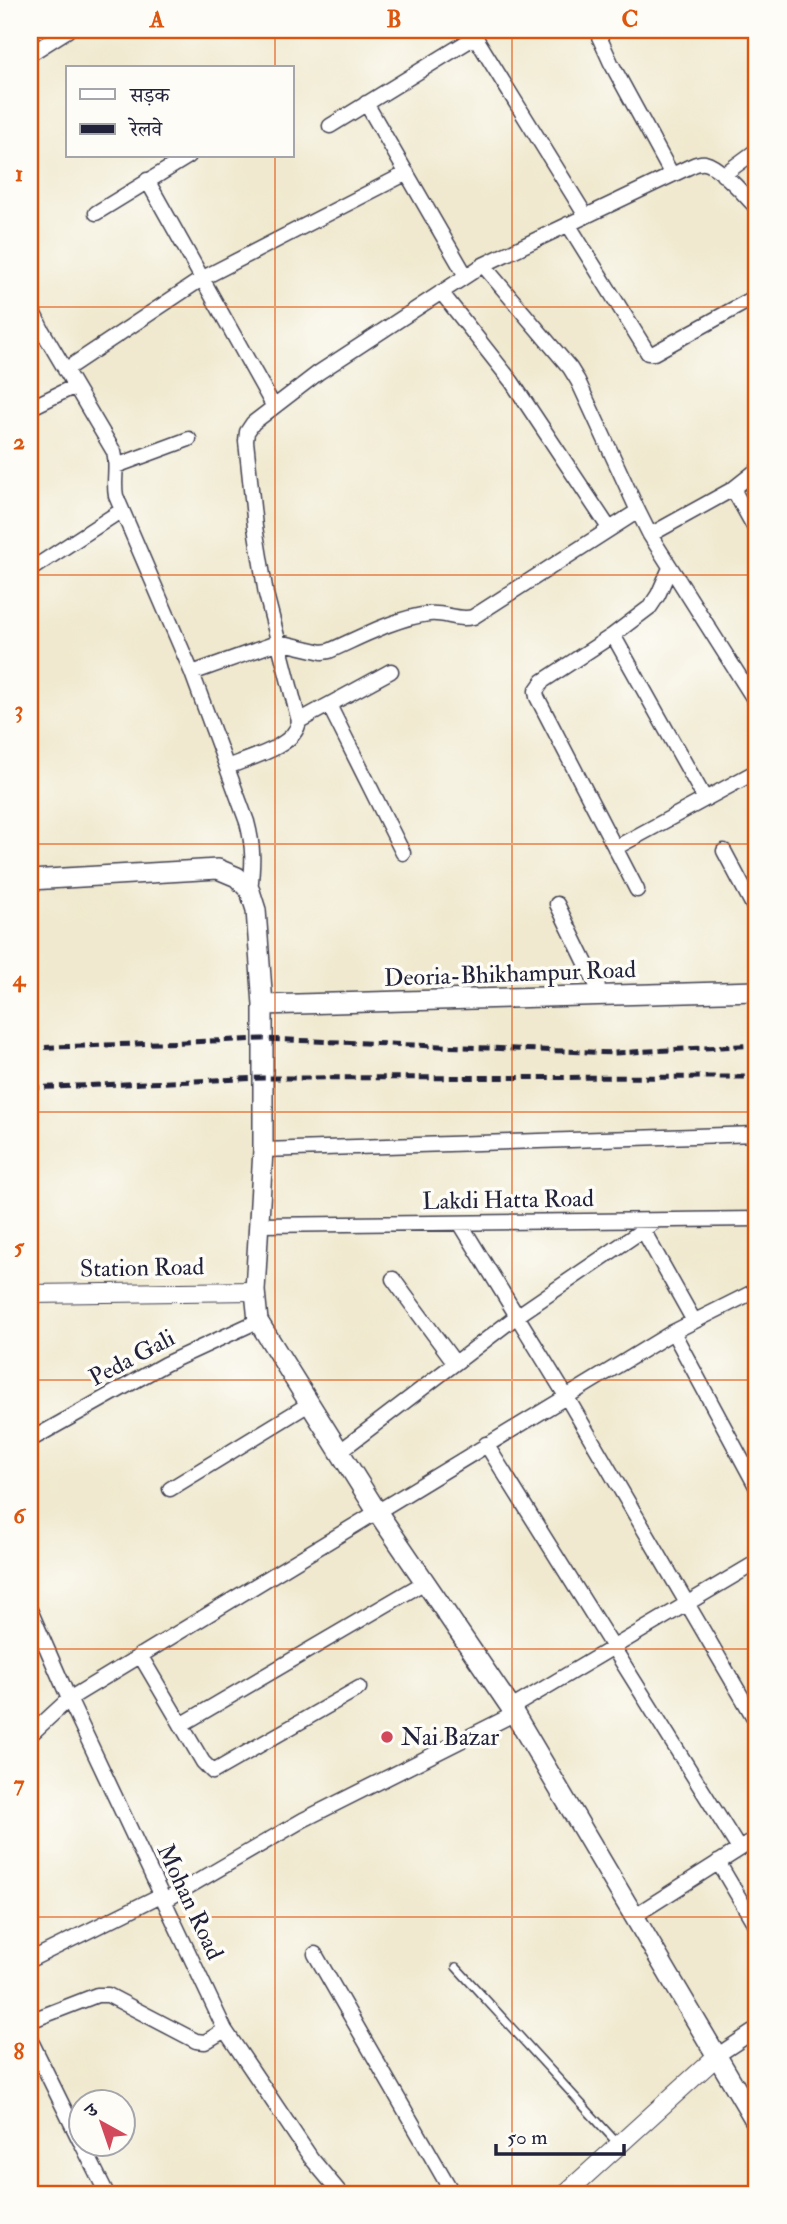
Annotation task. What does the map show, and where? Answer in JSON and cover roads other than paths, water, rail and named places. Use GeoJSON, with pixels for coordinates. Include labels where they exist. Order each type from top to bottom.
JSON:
{"type":"FeatureCollection","features":[{"type":"Feature","properties":{"kind":"main road"},"geometry":{"type":"LineString","coordinates":[[30,880],[218,869],[237,877],[250,891],[256,910],[263,1005],[263,1150],[255,1291],[258,1321],[376,1510],[513,1711],[757,2124]]}},
{"type":"Feature","properties":{"kind":"main road","name":"Deoria-Bhikhampur Road"},"geometry":{"type":"LineString","coordinates":[[263,1005],[757,991]]}},
{"type":"Feature","properties":{"kind":"street"},"geometry":{"type":"LineString","coordinates":[[30,54],[68,30]]}},
{"type":"Feature","properties":{"kind":"street"},"geometry":{"type":"LineString","coordinates":[[596,30],[672,175]]}},
{"type":"Feature","properties":{"kind":"street"},"geometry":{"type":"LineString","coordinates":[[330,126],[473,33],[586,216]]}},
{"type":"Feature","properties":{"kind":"street"},"geometry":{"type":"LineString","coordinates":[[366,103],[466,276]]}},
{"type":"Feature","properties":{"kind":"street"},"geometry":{"type":"LineString","coordinates":[[723,175],[757,150]]}},
{"type":"Feature","properties":{"kind":"street"},"geometry":{"type":"LineString","coordinates":[[96,213],[186,158]]}},
{"type":"Feature","properties":{"kind":"street"},"geometry":{"type":"LineString","coordinates":[[227,767],[292,738],[298,730],[299,721],[266,594],[257,541],[246,441],[247,432],[253,424],[318,373],[483,265],[672,175],[707,163],[757,208]]}},
{"type":"Feature","properties":{"kind":"street"},"geometry":{"type":"LineString","coordinates":[[65,370],[203,278],[407,173]]}},
{"type":"Feature","properties":{"kind":"street"},"geometry":{"type":"LineString","coordinates":[[147,180],[274,407]]}},
{"type":"Feature","properties":{"kind":"street"},"geometry":{"type":"LineString","coordinates":[[568,224],[648,353],[654,354],[757,296]]}},
{"type":"Feature","properties":{"kind":"street"},"geometry":{"type":"LineString","coordinates":[[483,265],[570,368],[650,535],[757,704]]}},
{"type":"Feature","properties":{"kind":"street"},"geometry":{"type":"LineString","coordinates":[[440,292],[512,382],[610,528]]}},
{"type":"Feature","properties":{"kind":"street"},"geometry":{"type":"LineString","coordinates":[[30,306],[114,452],[116,466],[113,485],[122,510],[192,673],[247,821],[254,861],[250,891]]}},
{"type":"Feature","properties":{"kind":"street"},"geometry":{"type":"LineString","coordinates":[[30,408],[75,386]]}},
{"type":"Feature","properties":{"kind":"street"},"geometry":{"type":"LineString","coordinates":[[116,466],[189,439]]}},
{"type":"Feature","properties":{"kind":"street"},"geometry":{"type":"LineString","coordinates":[[650,535],[733,489],[757,470]]}},
{"type":"Feature","properties":{"kind":"street"},"geometry":{"type":"LineString","coordinates":[[733,489],[757,532]]}},
{"type":"Feature","properties":{"kind":"street"},"geometry":{"type":"LineString","coordinates":[[30,570],[122,510]]}},
{"type":"Feature","properties":{"kind":"street"},"geometry":{"type":"LineString","coordinates":[[192,673],[279,642],[322,652],[330,651],[395,623],[421,616],[433,614],[463,620],[473,617],[638,511]]}},
{"type":"Feature","properties":{"kind":"street"},"geometry":{"type":"LineString","coordinates":[[637,890],[536,691],[543,681],[650,607],[670,568]]}},
{"type":"Feature","properties":{"kind":"street"},"geometry":{"type":"LineString","coordinates":[[613,635],[705,799]]}},
{"type":"Feature","properties":{"kind":"street"},"geometry":{"type":"LineString","coordinates":[[299,721],[391,671]]}},
{"type":"Feature","properties":{"kind":"street"},"geometry":{"type":"LineString","coordinates":[[329,705],[403,853]]}},
{"type":"Feature","properties":{"kind":"street"},"geometry":{"type":"LineString","coordinates":[[615,848],[757,771]]}},
{"type":"Feature","properties":{"kind":"street"},"geometry":{"type":"LineString","coordinates":[[724,851],[757,913]]}},
{"type":"Feature","properties":{"kind":"street"},"geometry":{"type":"LineString","coordinates":[[557,904],[602,996]]}},
{"type":"Feature","properties":{"kind":"street"},"geometry":{"type":"LineString","coordinates":[[263,1150],[757,1134]]}},
{"type":"Feature","properties":{"kind":"street","name":"Lakdi Hatta Road"},"geometry":{"type":"LineString","coordinates":[[260,1225],[757,1219]]}},
{"type":"Feature","properties":{"kind":"street"},"geometry":{"type":"LineString","coordinates":[[339,1452],[517,1316],[656,1221]]}},
{"type":"Feature","properties":{"kind":"street"},"geometry":{"type":"LineString","coordinates":[[460,1223],[566,1396],[757,1723]]}},
{"type":"Feature","properties":{"kind":"street"},"geometry":{"type":"LineString","coordinates":[[643,1230],[694,1321]]}},
{"type":"Feature","properties":{"kind":"street"},"geometry":{"type":"LineString","coordinates":[[393,1279],[455,1363]]}},
{"type":"Feature","properties":{"kind":"street"},"geometry":{"type":"LineString","coordinates":[[30,1735],[69,1699],[376,1510],[673,1332],[757,1290]]}},
{"type":"Feature","properties":{"kind":"street","name":"Station Road"},"geometry":{"type":"LineString","coordinates":[[30,1294],[255,1291]]}},
{"type":"Feature","properties":{"kind":"street","name":"Peda Gali"},"geometry":{"type":"LineString","coordinates":[[30,1440],[165,1364],[258,1321]]}},
{"type":"Feature","properties":{"kind":"street"},"geometry":{"type":"LineString","coordinates":[[673,1332],[757,1488]]}},
{"type":"Feature","properties":{"kind":"street"},"geometry":{"type":"LineString","coordinates":[[170,1489],[309,1404]]}},
{"type":"Feature","properties":{"kind":"street"},"geometry":{"type":"LineString","coordinates":[[486,1444],[739,1849]]}},
{"type":"Feature","properties":{"kind":"street"},"geometry":{"type":"LineString","coordinates":[[30,1960],[163,1898],[303,1820],[513,1711],[612,1647],[757,1562]]}},
{"type":"Feature","properties":{"kind":"street"},"geometry":{"type":"LineString","coordinates":[[181,1724],[425,1583]]}},
{"type":"Feature","properties":{"kind":"street","name":"Mohan Road"},"geometry":{"type":"LineString","coordinates":[[30,1610],[69,1699],[225,2030],[311,2158],[341,2194]]}},
{"type":"Feature","properties":{"kind":"street"},"geometry":{"type":"LineString","coordinates":[[141,1655],[203,1762],[213,1772],[359,1688]]}},
{"type":"Feature","properties":{"kind":"street"},"geometry":{"type":"LineString","coordinates":[[634,1916],[757,1838]]}},
{"type":"Feature","properties":{"kind":"street"},"geometry":{"type":"LineString","coordinates":[[718,1862],[757,1928]]}},
{"type":"Feature","properties":{"kind":"street"},"geometry":{"type":"LineString","coordinates":[[315,1954],[453,2194]]}},
{"type":"Feature","properties":{"kind":"street"},"geometry":{"type":"LineString","coordinates":[[30,2021],[97,1995],[108,1995],[196,2041],[205,2042],[225,2030]]}},
{"type":"Feature","properties":{"kind":"street"},"geometry":{"type":"LineString","coordinates":[[565,2194],[718,2055],[757,2029]]}},
{"type":"Feature","properties":{"kind":"street"},"geometry":{"type":"LineString","coordinates":[[30,2039],[66,2112]]}},
{"type":"Feature","properties":{"kind":"street"},"geometry":{"type":"LineString","coordinates":[[89,2158],[107,2194]]}},
{"type":"Feature","properties":{"kind":"lane"},"geometry":{"type":"LineString","coordinates":[[456,1968],[619,2145]]}},
{"type":"Feature","properties":{"kind":"railway"},"geometry":{"type":"LineString","coordinates":[[30,1048],[263,1039],[614,1053],[757,1045]]}},
{"type":"Feature","properties":{"kind":"railway"},"geometry":{"type":"LineString","coordinates":[[30,1088],[263,1078],[757,1077]]}},
{"type":"Feature","properties":{"kind":"place","name":"Nai Bazar"},"geometry":{"type":"Point","coordinates":[387,1737]}}]}
